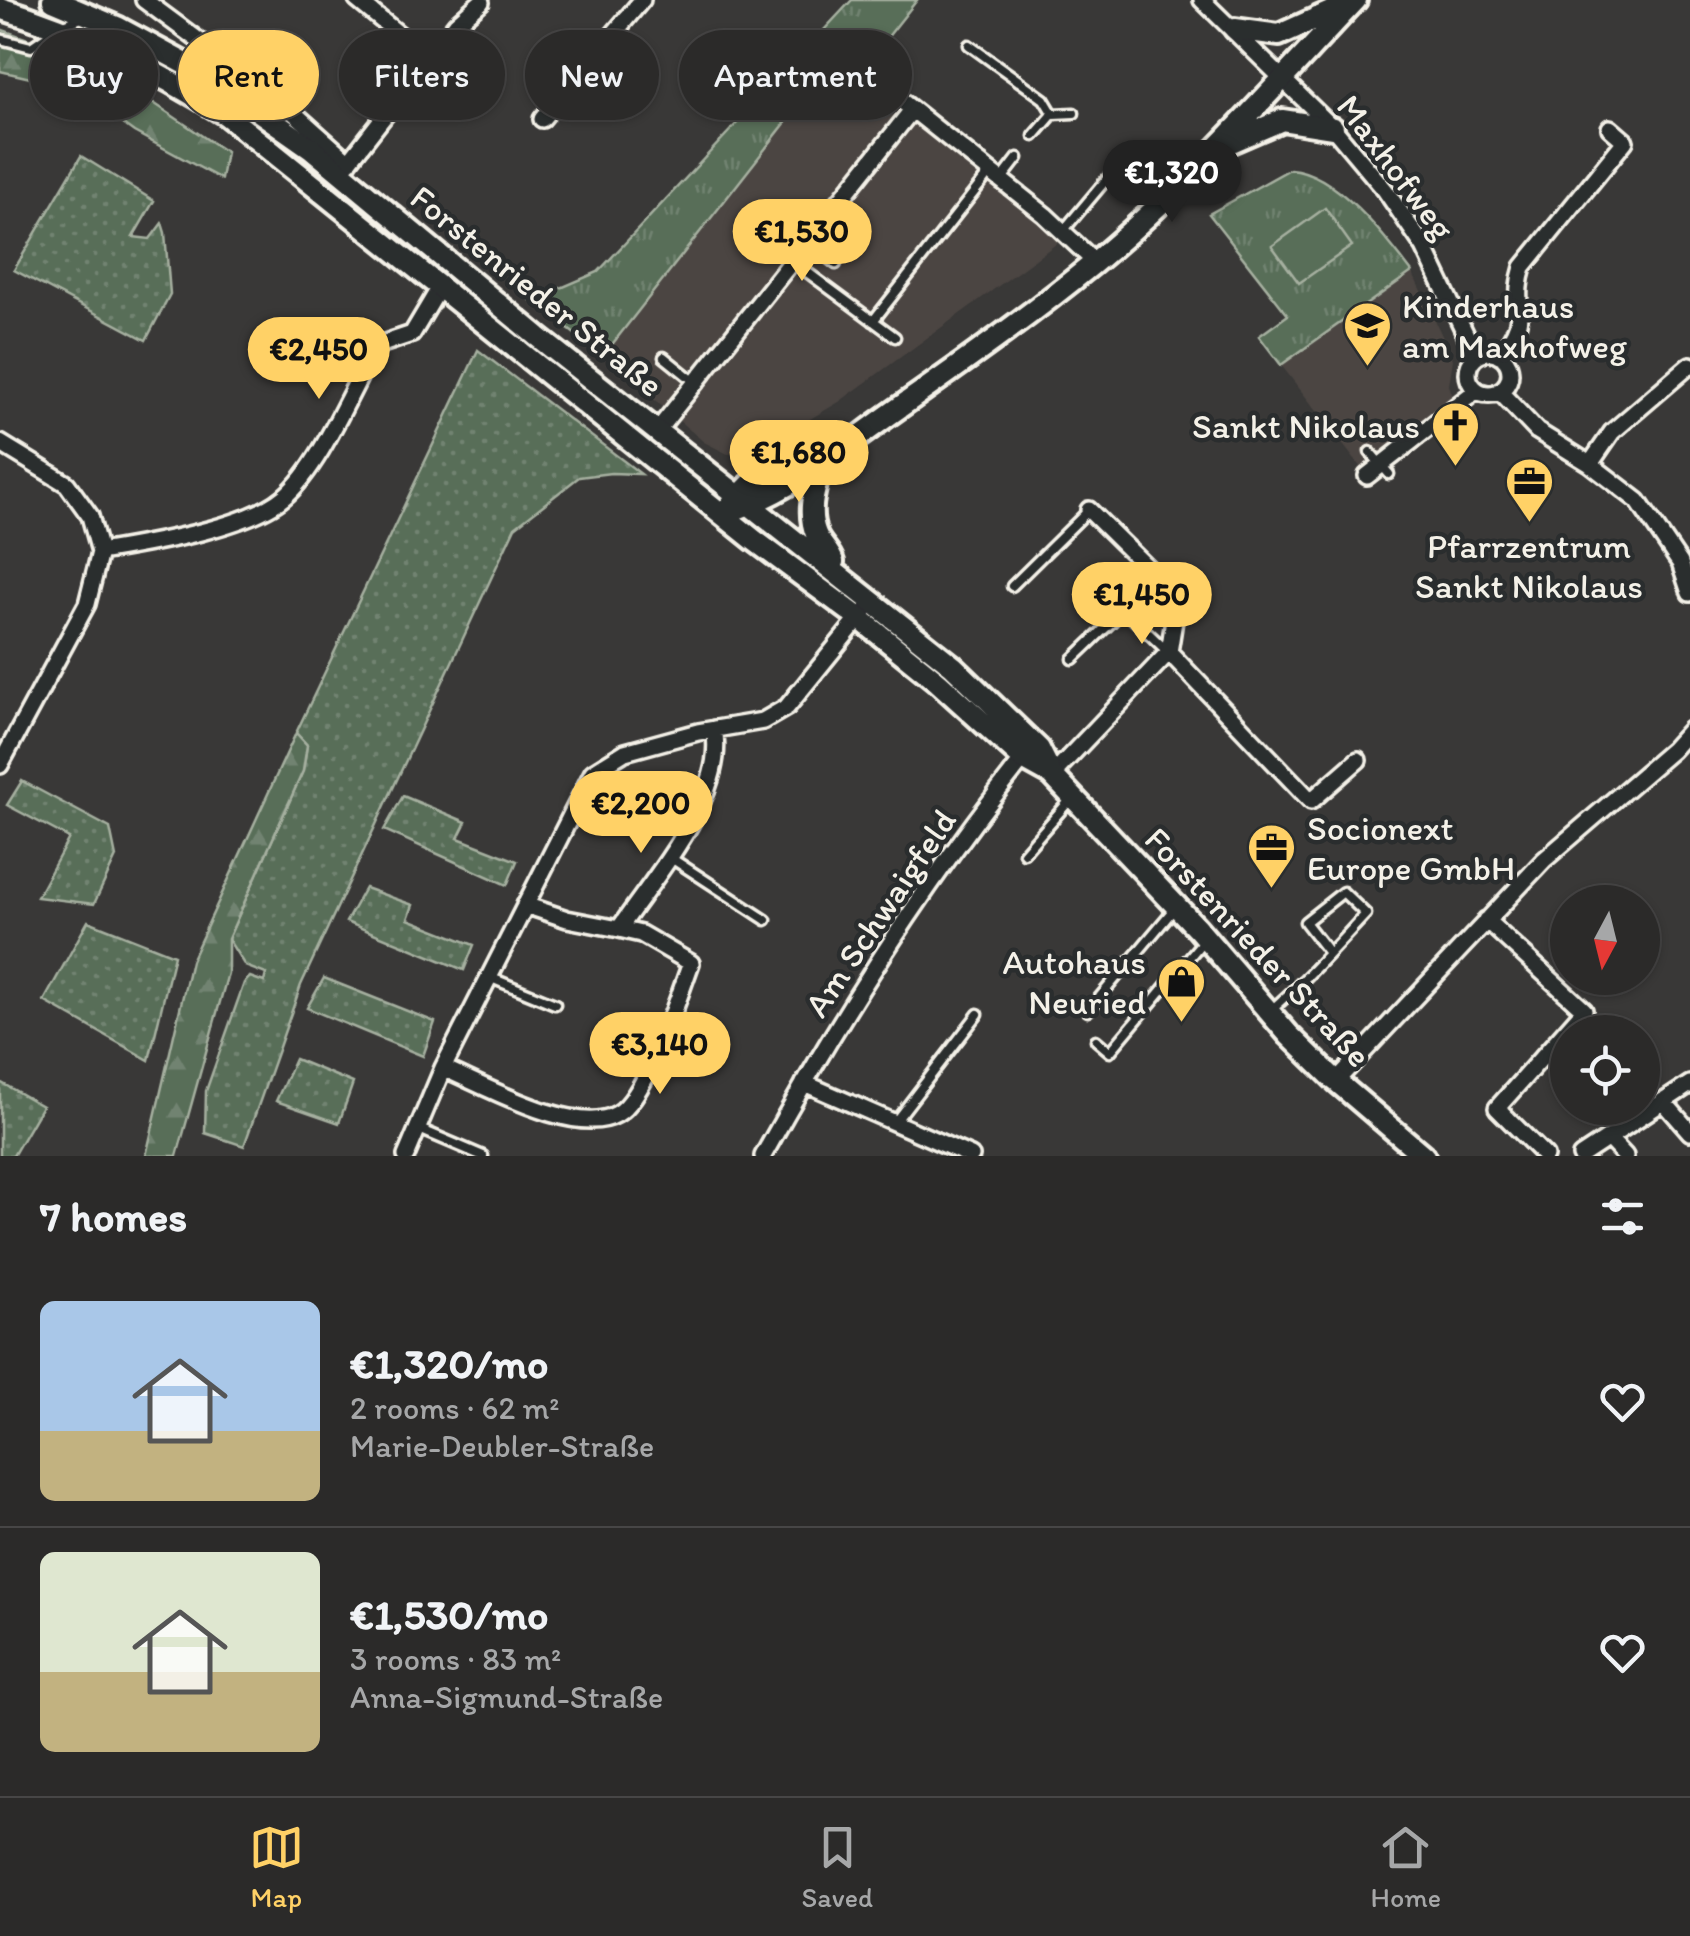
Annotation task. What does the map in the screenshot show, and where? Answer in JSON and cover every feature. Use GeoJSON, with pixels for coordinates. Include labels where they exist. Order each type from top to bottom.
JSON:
{"type":"FeatureCollection","features":[{"type":"Feature","properties":{"kind":"main road","name":"Forstenrieder Straße"},"geometry":{"type":"LineString","coordinates":[[52,0],[92,16],[210,77],[345,167],[656,431],[953,666],[1039,749],[1052,774],[1336,1082],[1424,1156]]}},
{"type":"Feature","properties":{"kind":"main road"},"geometry":{"type":"LineString","coordinates":[[1235,30],[1266,35],[1291,33],[1355,0]]}},
{"type":"Feature","properties":{"kind":"main road"},"geometry":{"type":"LineString","coordinates":[[723,514],[744,499],[822,462],[1095,262],[1214,151],[1355,0]]}},
{"type":"Feature","properties":{"kind":"main road","name":"Forstenrieder Straße"},"geometry":{"type":"LineString","coordinates":[[0,8],[60,27],[139,63],[226,115],[723,514],[859,618],[1023,759],[1052,774]]}},
{"type":"Feature","properties":{"kind":"main road"},"geometry":{"type":"LineString","coordinates":[[1214,151],[1268,123],[1282,120],[1333,128]]}},
{"type":"Feature","properties":{"kind":"main road"},"geometry":{"type":"LineString","coordinates":[[744,499],[767,475],[907,402]]}},
{"type":"Feature","properties":{"kind":"main road"},"geometry":{"type":"LineString","coordinates":[[822,462],[812,518],[816,536],[831,554],[835,569]]}},
{"type":"Feature","properties":{"kind":"street"},"geometry":{"type":"LineString","coordinates":[[144,0],[190,30],[283,102],[345,167],[382,120]]}},
{"type":"Feature","properties":{"kind":"street"},"geometry":{"type":"LineString","coordinates":[[357,0],[394,30]]}},
{"type":"Feature","properties":{"kind":"street"},"geometry":{"type":"LineString","coordinates":[[617,30],[642,0]]}},
{"type":"Feature","properties":{"kind":"street","name":"Maxhofweg"},"geometry":{"type":"LineString","coordinates":[[1202,0],[1333,128],[1415,232],[1476,356],[1468,370],[1471,384],[1477,390]]}},
{"type":"Feature","properties":{"kind":"street"},"geometry":{"type":"LineString","coordinates":[[451,30],[481,2]]}},
{"type":"Feature","properties":{"kind":"street"},"geometry":{"type":"LineString","coordinates":[[912,110],[1095,262]]}},
{"type":"Feature","properties":{"kind":"street"},"geometry":{"type":"LineString","coordinates":[[656,431],[904,120]]}},
{"type":"Feature","properties":{"kind":"street"},"geometry":{"type":"LineString","coordinates":[[1499,355],[1519,326],[1516,287],[1522,268],[1626,140],[1610,128]]}},
{"type":"Feature","properties":{"kind":"street"},"geometry":{"type":"LineString","coordinates":[[100,552],[188,536],[257,512],[284,497],[310,466],[376,346],[412,334],[440,287]]}},
{"type":"Feature","properties":{"kind":"street"},"geometry":{"type":"LineString","coordinates":[[1367,476],[1385,470],[1477,390],[1487,394],[1499,391],[1510,373],[1499,355],[1488,352],[1476,356]]}},
{"type":"Feature","properties":{"kind":"street"},"geometry":{"type":"LineString","coordinates":[[1590,464],[1612,432],[1690,366]]}},
{"type":"Feature","properties":{"kind":"street"},"geometry":{"type":"LineString","coordinates":[[1499,391],[1537,431],[1590,464],[1646,509],[1680,564],[1690,594]]}},
{"type":"Feature","properties":{"kind":"street"},"geometry":{"type":"LineString","coordinates":[[0,443],[67,484],[90,516],[100,552],[87,604],[0,765]]}},
{"type":"Feature","properties":{"kind":"street"},"geometry":{"type":"LineString","coordinates":[[1052,774],[1168,652],[1176,614],[1159,579],[1090,510]]}},
{"type":"Feature","properties":{"kind":"street"},"geometry":{"type":"LineString","coordinates":[[406,1156],[443,1068],[593,772],[625,752],[714,728],[762,721],[787,707],[872,600]]}},
{"type":"Feature","properties":{"kind":"street"},"geometry":{"type":"LineString","coordinates":[[1168,652],[1310,801],[1358,760]]}},
{"type":"Feature","properties":{"kind":"street"},"geometry":{"type":"LineString","coordinates":[[618,929],[707,793],[718,747],[714,728]]}},
{"type":"Feature","properties":{"kind":"street"},"geometry":{"type":"LineString","coordinates":[[1336,1082],[1544,860],[1690,730]]}},
{"type":"Feature","properties":{"kind":"street","name":"Am Schwaigfeld"},"geometry":{"type":"LineString","coordinates":[[763,1156],[804,1083],[903,928],[1023,759]]}},
{"type":"Feature","properties":{"kind":"street"},"geometry":{"type":"LineString","coordinates":[[443,1068],[543,1112],[595,1121],[620,1114],[639,1089],[691,963],[641,934],[567,919],[524,904]]}},
{"type":"Feature","properties":{"kind":"street"},"geometry":{"type":"LineString","coordinates":[[1486,920],[1584,1010],[1497,1108],[1545,1156]]}},
{"type":"Feature","properties":{"kind":"street"},"geometry":{"type":"LineString","coordinates":[[804,1083],[971,1156]]}},
{"type":"Feature","properties":{"kind":"street"},"geometry":{"type":"LineString","coordinates":[[1581,1156],[1690,1084]]}},
{"type":"Feature","properties":{"kind":"street"},"geometry":{"type":"LineString","coordinates":[[1663,1101],[1690,1132]]}},
{"type":"Feature","properties":{"kind":"street"},"geometry":{"type":"LineString","coordinates":[[1608,1138],[1625,1156]]}},
{"type":"Feature","properties":{"kind":"lane"},"geometry":{"type":"LineString","coordinates":[[0,39],[32,47],[75,18],[92,16]]}},
{"type":"Feature","properties":{"kind":"lane"},"geometry":{"type":"LineString","coordinates":[[969,45],[1044,98],[1053,114]]}},
{"type":"Feature","properties":{"kind":"lane"},"geometry":{"type":"LineString","coordinates":[[1034,136],[1053,114],[1074,113]]}},
{"type":"Feature","properties":{"kind":"lane"},"geometry":{"type":"LineString","coordinates":[[1062,231],[1127,155]]}},
{"type":"Feature","properties":{"kind":"lane"},"geometry":{"type":"LineString","coordinates":[[873,321],[996,176],[1018,158]]}},
{"type":"Feature","properties":{"kind":"lane"},"geometry":{"type":"LineString","coordinates":[[806,242],[836,264]]}},
{"type":"Feature","properties":{"kind":"lane"},"geometry":{"type":"LineString","coordinates":[[792,261],[896,337]]}},
{"type":"Feature","properties":{"kind":"lane"},"geometry":{"type":"LineString","coordinates":[[664,357],[695,382]]}},
{"type":"Feature","properties":{"kind":"lane"},"geometry":{"type":"LineString","coordinates":[[1370,452],[1385,470]]}},
{"type":"Feature","properties":{"kind":"lane"},"geometry":{"type":"LineString","coordinates":[[1012,586],[1090,510]]}},
{"type":"Feature","properties":{"kind":"lane"},"geometry":{"type":"LineString","coordinates":[[1073,659],[1124,610],[1168,652]]}},
{"type":"Feature","properties":{"kind":"lane"},"geometry":{"type":"LineString","coordinates":[[1024,853],[1074,797]]}},
{"type":"Feature","properties":{"kind":"lane"},"geometry":{"type":"LineString","coordinates":[[668,856],[766,920]]}},
{"type":"Feature","properties":{"kind":"lane"},"geometry":{"type":"LineString","coordinates":[[1269,1012],[1329,954],[1366,914],[1343,892],[1305,922],[1329,954]]}},
{"type":"Feature","properties":{"kind":"lane"},"geometry":{"type":"LineString","coordinates":[[1088,1011],[1177,906]]}},
{"type":"Feature","properties":{"kind":"lane"},"geometry":{"type":"LineString","coordinates":[[1096,1040],[1110,1052],[1206,938]]}},
{"type":"Feature","properties":{"kind":"lane"},"geometry":{"type":"LineString","coordinates":[[489,977],[554,1004]]}},
{"type":"Feature","properties":{"kind":"lane"},"geometry":{"type":"LineString","coordinates":[[895,1122],[978,1014]]}},
{"type":"Feature","properties":{"kind":"lane"},"geometry":{"type":"LineString","coordinates":[[418,1128],[483,1156]]}},
{"type":"Feature","properties":{"kind":"shaded area"},"geometry":{"type":"Polygon","coordinates":[[[912,114],[1067,236],[839,402],[754,452],[728,454],[704,442],[603,356],[788,120],[912,120],[912,114]]]}},
{"type":"Feature","properties":{"kind":"shaded area","name":"Kinderhaus am Maxhofweg"},"geometry":{"type":"Polygon","coordinates":[[[1412,272],[1453,359],[1449,385],[1454,400],[1362,469],[1281,365],[1412,272]]]}},
{"type":"Feature","properties":{"kind":"green space"},"geometry":{"type":"Polygon","coordinates":[[[852,0],[917,0],[893,30],[824,30],[852,0]]]}},
{"type":"Feature","properties":{"kind":"green space"},"geometry":{"type":"Polygon","coordinates":[[[0,29],[30,40],[30,78],[0,71],[0,29]]]}},
{"type":"Feature","properties":{"kind":"green space"},"geometry":{"type":"Polygon","coordinates":[[[158,106],[226,152],[221,179],[118,120],[158,120],[158,106]]]}},
{"type":"Feature","properties":{"kind":"green space"},"geometry":{"type":"Polygon","coordinates":[[[740,120],[788,120],[603,356],[513,286],[554,291],[598,272],[740,120]]]}},
{"type":"Feature","properties":{"kind":"green space"},"geometry":{"type":"Polygon","coordinates":[[[81,156],[154,201],[133,237],[150,239],[162,223],[170,294],[146,340],[14,270],[81,156]]]}},
{"type":"Feature","properties":{"kind":"green space"},"geometry":{"type":"Polygon","coordinates":[[[1290,169],[1307,173],[1342,194],[1374,225],[1412,272],[1281,365],[1259,336],[1288,315],[1209,214],[1290,169]]]}},
{"type":"Feature","properties":{"kind":"green space"},"geometry":{"type":"Polygon","coordinates":[[[1325,208],[1352,246],[1299,283],[1272,246],[1325,208]]]}},
{"type":"Feature","properties":{"kind":"green space"},"geometry":{"type":"Polygon","coordinates":[[[478,350],[641,474],[579,477],[515,527],[301,985],[244,1146],[205,1133],[206,1091],[244,983],[250,977],[264,982],[266,974],[245,966],[228,939],[303,771],[307,745],[296,733],[478,350]]]}},
{"type":"Feature","properties":{"kind":"green space"},"geometry":{"type":"Polygon","coordinates":[[[296,733],[307,745],[303,771],[228,939],[228,973],[177,1156],[146,1156],[191,961],[296,733]]]}},
{"type":"Feature","properties":{"kind":"green space"},"geometry":{"type":"Polygon","coordinates":[[[22,781],[110,828],[116,857],[94,904],[37,897],[69,838],[7,805],[22,781]]]}},
{"type":"Feature","properties":{"kind":"green space"},"geometry":{"type":"Polygon","coordinates":[[[403,796],[466,822],[458,838],[517,861],[507,885],[384,830],[403,796]]]}},
{"type":"Feature","properties":{"kind":"green space"},"geometry":{"type":"Polygon","coordinates":[[[365,888],[413,905],[408,919],[474,945],[464,970],[346,922],[365,888]]]}},
{"type":"Feature","properties":{"kind":"green space"},"geometry":{"type":"Polygon","coordinates":[[[88,921],[174,955],[149,1060],[44,1001],[88,921]]]}},
{"type":"Feature","properties":{"kind":"green space"},"geometry":{"type":"Polygon","coordinates":[[[324,978],[435,1022],[423,1056],[307,1008],[324,978]]]}},
{"type":"Feature","properties":{"kind":"green space"},"geometry":{"type":"Polygon","coordinates":[[[295,1059],[353,1083],[339,1123],[276,1101],[295,1059]]]}},
{"type":"Feature","properties":{"kind":"green space"},"geometry":{"type":"Polygon","coordinates":[[[0,1082],[42,1106],[13,1156],[0,1156],[0,1082]]]}},
{"type":"Feature","properties":{"kind":"place","name":"Kinderhaus am Maxhofweg"},"geometry":{"type":"Point","coordinates":[1367,368]}},
{"type":"Feature","properties":{"kind":"place","name":"Sankt Nikolaus"},"geometry":{"type":"Point","coordinates":[1455,468]}},
{"type":"Feature","properties":{"kind":"place","name":"Pfarrzentrum Sankt Nikolaus"},"geometry":{"type":"Point","coordinates":[1529,524]}},
{"type":"Feature","properties":{"kind":"place","name":"Socionext Europe GmbH"},"geometry":{"type":"Point","coordinates":[1272,890]}},
{"type":"Feature","properties":{"kind":"place","name":"Autohaus Neuried"},"geometry":{"type":"Point","coordinates":[1181,1024]}}]}
